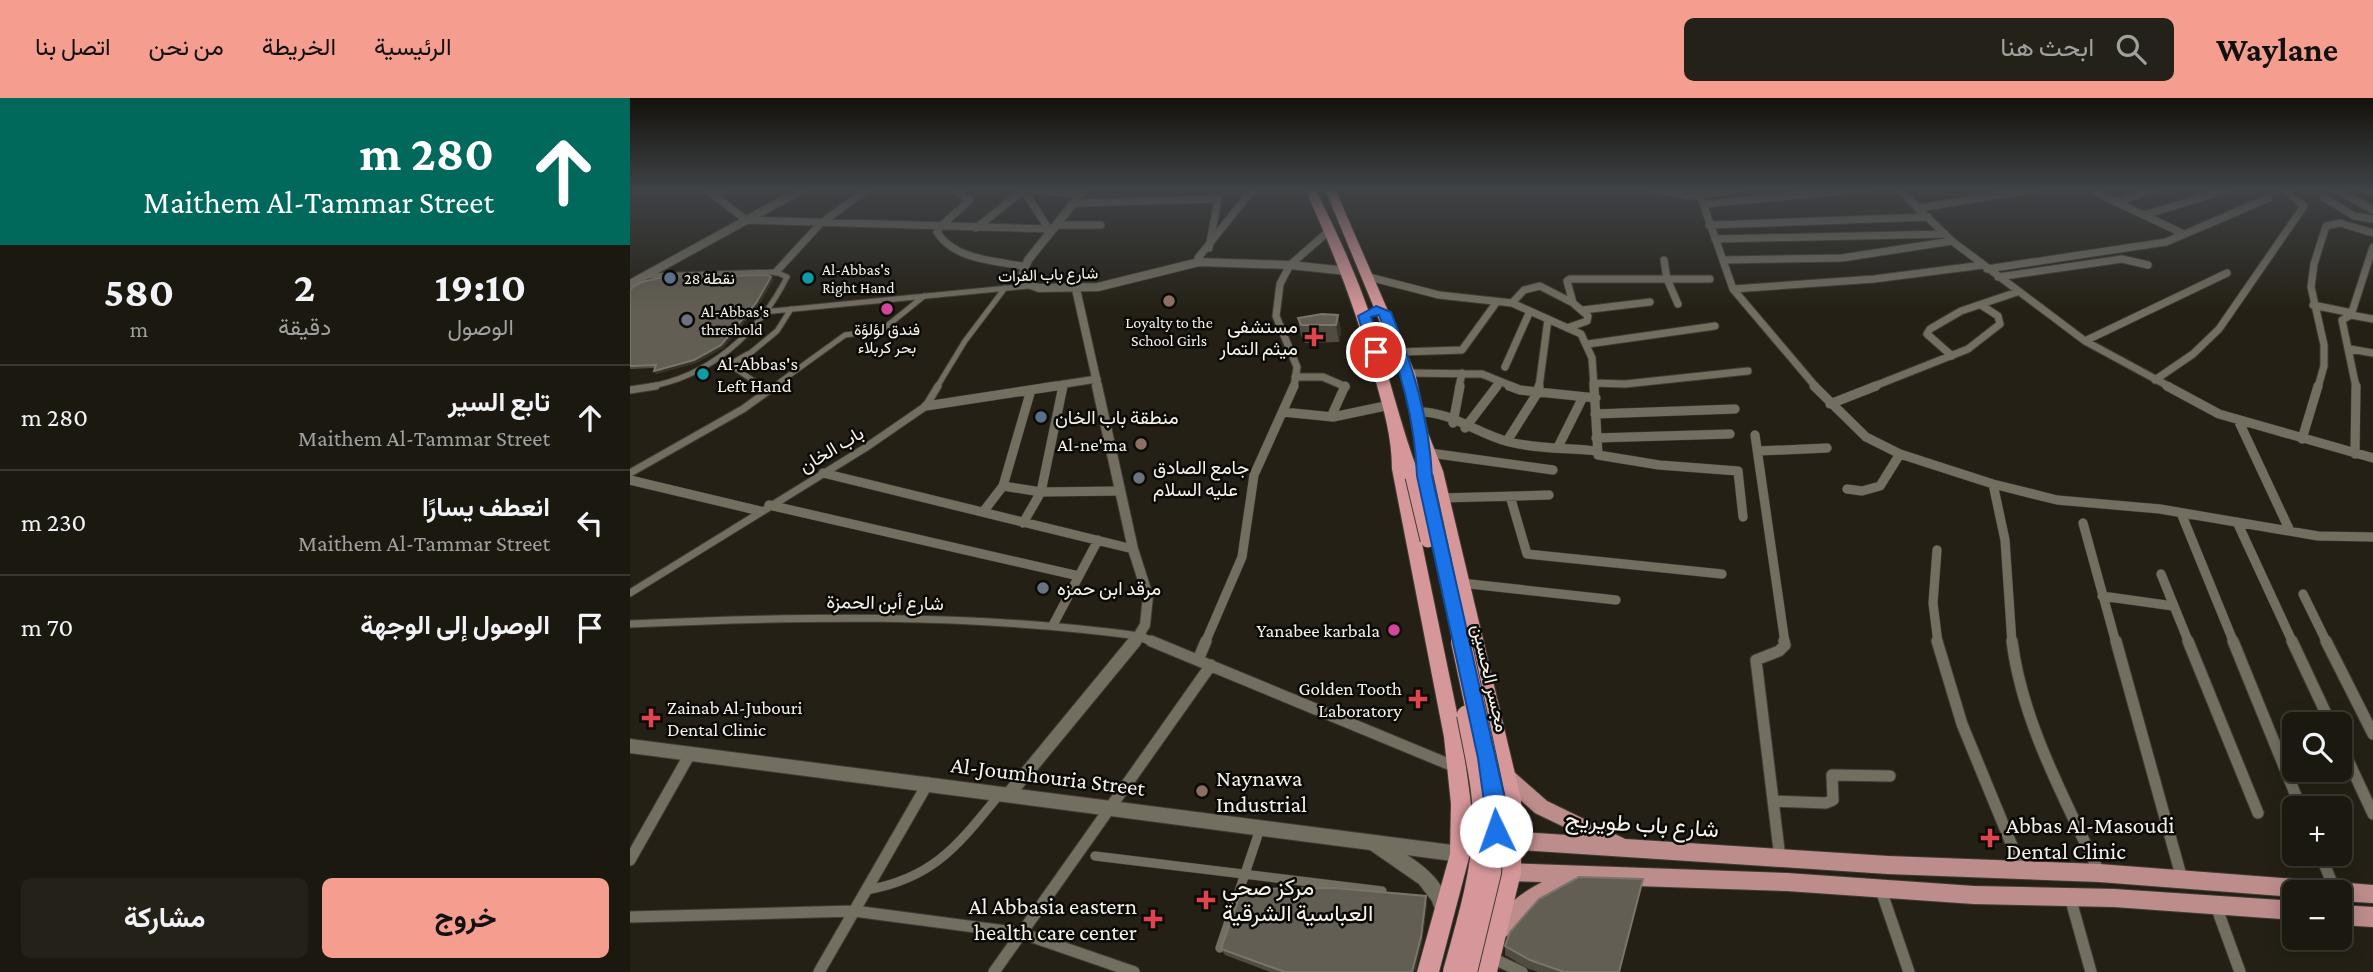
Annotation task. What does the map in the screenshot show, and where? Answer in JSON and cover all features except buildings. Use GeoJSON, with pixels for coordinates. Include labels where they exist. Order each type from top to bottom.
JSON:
{"type":"FeatureCollection","features":[{"type":"Feature","properties":{"kind":"highway"},"geometry":{"type":"LineString","coordinates":[[1331,230],[1359,300],[1399,440],[1419,477]]}},
{"type":"Feature","properties":{"kind":"highway"},"geometry":{"type":"LineString","coordinates":[[1348,230],[1408,373],[1441,498],[1511,799],[1514,840],[1511,873],[1488,965]]}},
{"type":"Feature","properties":{"kind":"highway"},"geometry":{"type":"LineString","coordinates":[[1359,300],[1366,302],[1378,298]]}},
{"type":"Feature","properties":{"kind":"highway"},"geometry":{"type":"LineString","coordinates":[[1364,316],[1376,309],[1384,312]]}},
{"type":"Feature","properties":{"kind":"highway"},"geometry":{"type":"LineString","coordinates":[[1419,477],[1423,436]]}},
{"type":"Feature","properties":{"kind":"highway"},"geometry":{"type":"LineString","coordinates":[[1399,440],[1399,469],[1459,769],[1460,854],[1428,972]]}},
{"type":"Feature","properties":{"kind":"highway","name":"مجسر الحسين"},"geometry":{"type":"LineString","coordinates":[[1419,477],[1482,804],[1479,869],[1452,972]]}},
{"type":"Feature","properties":{"kind":"highway","name":"مجسر الحسين"},"geometry":{"type":"LineString","coordinates":[[1419,477],[1496,804],[1491,873],[1467,972]]}},
{"type":"Feature","properties":{"kind":"main road","name":"Al-Joumhouria Street"},"geometry":{"type":"LineString","coordinates":[[630,746],[1460,854]]}},
{"type":"Feature","properties":{"kind":"main road"},"geometry":{"type":"LineString","coordinates":[[1505,775],[1525,796],[1541,807],[1623,846]]}},
{"type":"Feature","properties":{"kind":"main road"},"geometry":{"type":"LineString","coordinates":[[1368,840],[1425,878],[1439,896],[1443,914]]}},
{"type":"Feature","properties":{"kind":"main road","name":"شارع باب طويريج"},"geometry":{"type":"LineString","coordinates":[[1460,854],[1473,840],[1514,840],[2022,872],[2099,873],[2282,887]]}},
{"type":"Feature","properties":{"kind":"main road"},"geometry":{"type":"LineString","coordinates":[[1460,854],[1474,863],[1511,873],[1787,882],[1881,890],[2070,897],[2282,910]]}},
{"type":"Feature","properties":{"kind":"main road"},"geometry":{"type":"LineString","coordinates":[[1497,933],[1530,899],[1551,886],[1581,875]]}},
{"type":"Feature","properties":{"kind":"main road"},"geometry":{"type":"LineString","coordinates":[[2240,883],[2252,896],[2251,908]]}},
{"type":"Feature","properties":{"kind":"main road","name":"شارع باب طويريج"},"geometry":{"type":"LineString","coordinates":[[2352,892],[2373,894]]}},
{"type":"Feature","properties":{"kind":"main road"},"geometry":{"type":"LineString","coordinates":[[2352,916],[2373,917]]}},
{"type":"Feature","properties":{"kind":"street"},"geometry":{"type":"LineString","coordinates":[[630,284],[728,230]]}},
{"type":"Feature","properties":{"kind":"street"},"geometry":{"type":"LineString","coordinates":[[776,272],[815,230]]}},
{"type":"Feature","properties":{"kind":"street"},"geometry":{"type":"LineString","coordinates":[[938,230],[940,237],[969,256],[1022,266]]}},
{"type":"Feature","properties":{"kind":"street"},"geometry":{"type":"LineString","coordinates":[[1020,230],[1050,231]]}},
{"type":"Feature","properties":{"kind":"street"},"geometry":{"type":"LineString","coordinates":[[1209,248],[1212,230]]}},
{"type":"Feature","properties":{"kind":"street"},"geometry":{"type":"LineString","coordinates":[[1199,262],[1198,258],[1223,230]]}},
{"type":"Feature","properties":{"kind":"street"},"geometry":{"type":"LineString","coordinates":[[1198,660],[1242,557],[1254,475],[1283,412],[1295,377],[1293,352],[1276,316],[1280,284],[1290,265],[1331,230]]}},
{"type":"Feature","properties":{"kind":"street"},"geometry":{"type":"LineString","coordinates":[[1711,230],[1733,289],[1830,404],[1866,437],[1900,454],[1993,484],[2057,500],[2181,513],[2318,536],[2373,537]]}},
{"type":"Feature","properties":{"kind":"street"},"geometry":{"type":"LineString","coordinates":[[1941,230],[2017,292],[2085,341],[2210,410],[2239,422],[2373,458]]}},
{"type":"Feature","properties":{"kind":"street"},"geometry":{"type":"LineString","coordinates":[[2175,230],[2184,234]]}},
{"type":"Feature","properties":{"kind":"street"},"geometry":{"type":"LineString","coordinates":[[1733,289],[1874,279],[1985,267],[2166,242],[2194,230]]}},
{"type":"Feature","properties":{"kind":"street"},"geometry":{"type":"LineString","coordinates":[[2155,380],[2193,354],[2219,329],[2288,230]]}},
{"type":"Feature","properties":{"kind":"street"},"geometry":{"type":"LineString","coordinates":[[2302,439],[2324,366],[2324,345],[2313,305],[2314,264],[2325,230]]}},
{"type":"Feature","properties":{"kind":"street"},"geometry":{"type":"LineString","coordinates":[[1029,286],[1020,281],[1022,266],[1050,231]]}},
{"type":"Feature","properties":{"kind":"street"},"geometry":{"type":"LineString","coordinates":[[1716,240],[1945,234]]}},
{"type":"Feature","properties":{"kind":"street"},"geometry":{"type":"LineString","coordinates":[[1724,260],[1835,258],[1952,241]]}},
{"type":"Feature","properties":{"kind":"street"},"geometry":{"type":"LineString","coordinates":[[2355,454],[2360,414],[2350,349],[2342,320],[2352,314],[2373,247]]}},
{"type":"Feature","properties":{"kind":"street"},"geometry":{"type":"LineString","coordinates":[[1998,277],[2122,259],[2148,265]]}},
{"type":"Feature","properties":{"kind":"street"},"geometry":{"type":"LineString","coordinates":[[1664,260],[1667,279],[1678,304]]}},
{"type":"Feature","properties":{"kind":"street","name":"شارع باب الفرات"},"geometry":{"type":"LineString","coordinates":[[763,312],[1029,286],[1076,289],[1119,284],[1199,262],[1290,265],[1347,271]]}},
{"type":"Feature","properties":{"kind":"street"},"geometry":{"type":"LineString","coordinates":[[630,390],[677,380],[721,359],[740,343],[787,278],[785,274],[776,272],[644,276]]}},
{"type":"Feature","properties":{"kind":"street"},"geometry":{"type":"LineString","coordinates":[[2085,341],[2227,273]]}},
{"type":"Feature","properties":{"kind":"street"},"geometry":{"type":"LineString","coordinates":[[1369,277],[1439,295],[1512,303],[1581,334],[1587,344],[1596,398],[1596,451]]}},
{"type":"Feature","properties":{"kind":"street"},"geometry":{"type":"LineString","coordinates":[[1573,303],[1567,280],[1710,279]]}},
{"type":"Feature","properties":{"kind":"street"},"geometry":{"type":"LineString","coordinates":[[1512,303],[1524,290],[1536,286],[1573,303],[1588,316],[1587,321],[1567,328]]}},
{"type":"Feature","properties":{"kind":"street","name":"باب الخان"},"geometry":{"type":"LineString","coordinates":[[630,593],[926,406],[965,341],[1005,288]]}},
{"type":"Feature","properties":{"kind":"street"},"geometry":{"type":"LineString","coordinates":[[866,891],[913,881],[949,854],[1005,793],[1139,636],[1147,617],[1148,596],[1133,549],[1076,289]]}},
{"type":"Feature","properties":{"kind":"street"},"geometry":{"type":"LineString","coordinates":[[1952,356],[1930,340],[1927,334],[1961,311],[2017,292]]}},
{"type":"Feature","properties":{"kind":"street"},"geometry":{"type":"LineString","coordinates":[[630,473],[721,423],[845,335],[882,330],[924,296]]}},
{"type":"Feature","properties":{"kind":"street"},"geometry":{"type":"LineString","coordinates":[[1583,310],[1650,302]]}},
{"type":"Feature","properties":{"kind":"street"},"geometry":{"type":"LineString","coordinates":[[1400,352],[1462,350],[1496,303]]}},
{"type":"Feature","properties":{"kind":"street"},"geometry":{"type":"LineString","coordinates":[[1830,404],[1968,349],[2000,324],[1998,316],[1981,305]]}},
{"type":"Feature","properties":{"kind":"street"},"geometry":{"type":"LineString","coordinates":[[2313,305],[2373,319]]}},
{"type":"Feature","properties":{"kind":"street"},"geometry":{"type":"LineString","coordinates":[[729,366],[748,355],[777,331],[791,309]]}},
{"type":"Feature","properties":{"kind":"street"},"geometry":{"type":"LineString","coordinates":[[1505,368],[1530,312]]}},
{"type":"Feature","properties":{"kind":"street"},"geometry":{"type":"LineString","coordinates":[[1507,442],[1538,392],[1548,319]]}},
{"type":"Feature","properties":{"kind":"street"},"geometry":{"type":"LineString","coordinates":[[1587,344],[1715,326]]}},
{"type":"Feature","properties":{"kind":"street"},"geometry":{"type":"LineString","coordinates":[[2350,349],[2373,353]]}},
{"type":"Feature","properties":{"kind":"street"},"geometry":{"type":"LineString","coordinates":[[721,359],[769,391]]}},
{"type":"Feature","properties":{"kind":"street"},"geometry":{"type":"LineString","coordinates":[[1594,383],[1625,384],[1748,371]]}},
{"type":"Feature","properties":{"kind":"street"},"geometry":{"type":"LineString","coordinates":[[1408,373],[1482,374],[1520,390],[1596,398]]}},
{"type":"Feature","properties":{"kind":"street"},"geometry":{"type":"LineString","coordinates":[[1453,422],[1462,373]]}},
{"type":"Feature","properties":{"kind":"street"},"geometry":{"type":"LineString","coordinates":[[1295,377],[1323,377],[1344,384],[1346,387],[1331,417]]}},
{"type":"Feature","properties":{"kind":"street"},"geometry":{"type":"LineString","coordinates":[[926,406],[1097,379]]}},
{"type":"Feature","properties":{"kind":"street"},"geometry":{"type":"LineString","coordinates":[[1465,428],[1500,382]]}},
{"type":"Feature","properties":{"kind":"street"},"geometry":{"type":"LineString","coordinates":[[1023,523],[1041,492],[1063,384]]}},
{"type":"Feature","properties":{"kind":"street"},"geometry":{"type":"LineString","coordinates":[[983,512],[1003,486],[1031,390]]}},
{"type":"Feature","properties":{"kind":"street"},"geometry":{"type":"LineString","coordinates":[[1558,447],[1583,397]]}},
{"type":"Feature","properties":{"kind":"street"},"geometry":{"type":"LineString","coordinates":[[1283,412],[1331,417],[1353,415],[1390,405]]}},
{"type":"Feature","properties":{"kind":"street"},"geometry":{"type":"LineString","coordinates":[[1595,414],[1735,409]]}},
{"type":"Feature","properties":{"kind":"street"},"geometry":{"type":"LineString","coordinates":[[1417,412],[1433,411],[1465,428],[1507,442],[1596,451],[1603,456],[1649,464],[1738,471],[1743,517]]}},
{"type":"Feature","properties":{"kind":"street"},"geometry":{"type":"LineString","coordinates":[[2239,422],[2290,531]]}},
{"type":"Feature","properties":{"kind":"street"},"geometry":{"type":"LineString","coordinates":[[1596,438],[1730,434]]}},
{"type":"Feature","properties":{"kind":"street"},"geometry":{"type":"LineString","coordinates":[[1755,435],[1785,645],[1779,651],[1756,660],[1780,858]]}},
{"type":"Feature","properties":{"kind":"street"},"geometry":{"type":"LineString","coordinates":[[1758,452],[1827,448]]}},
{"type":"Feature","properties":{"kind":"street"},"geometry":{"type":"LineString","coordinates":[[1430,453],[1553,470]]}},
{"type":"Feature","properties":{"kind":"street"},"geometry":{"type":"LineString","coordinates":[[1847,489],[1861,491],[1880,486],[1900,454]]}},
{"type":"Feature","properties":{"kind":"street"},"geometry":{"type":"LineString","coordinates":[[822,473],[1133,549]]}},
{"type":"Feature","properties":{"kind":"street"},"geometry":{"type":"LineString","coordinates":[[630,480],[760,511]]}},
{"type":"Feature","properties":{"kind":"street"},"geometry":{"type":"LineString","coordinates":[[1993,484],[2005,540],[2007,603],[2016,675],[2051,767],[2099,873]]}},
{"type":"Feature","properties":{"kind":"street"},"geometry":{"type":"LineString","coordinates":[[1003,486],[1041,492],[1120,491]]}},
{"type":"Feature","properties":{"kind":"street"},"geometry":{"type":"LineString","coordinates":[[1441,498],[1549,495]]}},
{"type":"Feature","properties":{"kind":"street"},"geometry":{"type":"LineString","coordinates":[[1510,496],[1527,554],[1723,574]]}},
{"type":"Feature","properties":{"kind":"street"},"geometry":{"type":"LineString","coordinates":[[769,505],[1079,576]]}},
{"type":"Feature","properties":{"kind":"street"},"geometry":{"type":"LineString","coordinates":[[2181,513],[2296,796]]}},
{"type":"Feature","properties":{"kind":"street"},"geometry":{"type":"LineString","coordinates":[[2237,522],[2325,712]]}},
{"type":"Feature","properties":{"kind":"street"},"geometry":{"type":"LineString","coordinates":[[2083,523],[2182,879]]}},
{"type":"Feature","properties":{"kind":"street"},"geometry":{"type":"LineString","coordinates":[[1053,625],[1098,540]]}},
{"type":"Feature","properties":{"kind":"street"},"geometry":{"type":"LineString","coordinates":[[1937,550],[1933,596],[1935,634],[1957,705],[2022,872]]}},
{"type":"Feature","properties":{"kind":"street"},"geometry":{"type":"LineString","coordinates":[[2161,574],[2258,813]]}},
{"type":"Feature","properties":{"kind":"street"},"geometry":{"type":"LineString","coordinates":[[1461,583],[1616,600]]}},
{"type":"Feature","properties":{"kind":"street"},"geometry":{"type":"LineString","coordinates":[[2303,594],[2373,734]]}},
{"type":"Feature","properties":{"kind":"street"},"geometry":{"type":"LineString","coordinates":[[2102,596],[2173,606]]}},
{"type":"Feature","properties":{"kind":"street","name":"شارع أبن الحمزة"},"geometry":{"type":"LineString","coordinates":[[630,624],[892,616],[1053,625],[1139,636]]}},
{"type":"Feature","properties":{"kind":"street"},"geometry":{"type":"LineString","coordinates":[[1139,636],[1459,769]]}},
{"type":"Feature","properties":{"kind":"street"},"geometry":{"type":"LineString","coordinates":[[994,972],[1211,665]]}},
{"type":"Feature","properties":{"kind":"street"},"geometry":{"type":"LineString","coordinates":[[630,860],[690,754]]}},
{"type":"Feature","properties":{"kind":"street"},"geometry":{"type":"LineString","coordinates":[[2352,769],[2373,814]]}},
{"type":"Feature","properties":{"kind":"street"},"geometry":{"type":"LineString","coordinates":[[1773,801],[1826,803],[1833,800],[1830,779],[1832,775],[1890,776]]}},
{"type":"Feature","properties":{"kind":"street"},"geometry":{"type":"LineString","coordinates":[[819,972],[928,783]]}},
{"type":"Feature","properties":{"kind":"street"},"geometry":{"type":"LineString","coordinates":[[1220,948],[1261,827]]}},
{"type":"Feature","properties":{"kind":"street"},"geometry":{"type":"LineString","coordinates":[[1095,856],[1382,891]]}},
{"type":"Feature","properties":{"kind":"street"},"geometry":{"type":"LineString","coordinates":[[1881,890],[1909,972]]}},
{"type":"Feature","properties":{"kind":"street"},"geometry":{"type":"LineString","coordinates":[[2070,897],[2091,972]]}},
{"type":"Feature","properties":{"kind":"street"},"geometry":{"type":"LineString","coordinates":[[2216,906],[2240,972]]}},
{"type":"Feature","properties":{"kind":"street"},"geometry":{"type":"LineString","coordinates":[[630,917],[854,911],[1021,933],[1134,972]]}},
{"type":"Feature","properties":{"kind":"street"},"geometry":{"type":"LineString","coordinates":[[1488,965],[1522,972]]}},
{"type":"Feature","properties":{"kind":"place","name":"نقطة 28"},"geometry":{"type":"Point","coordinates":[670,278]}},
{"type":"Feature","properties":{"kind":"place","name":"Al-Abbas's Right Hand"},"geometry":{"type":"Point","coordinates":[808,278]}},
{"type":"Feature","properties":{"kind":"place","name":"Loyalty to the School Girls"},"geometry":{"type":"Point","coordinates":[1169,301]}},
{"type":"Feature","properties":{"kind":"place","name":"فندق لؤلؤة بحر كربلاء"},"geometry":{"type":"Point","coordinates":[887,309]}},
{"type":"Feature","properties":{"kind":"place","name":"Al-Abbas's threshold"},"geometry":{"type":"Point","coordinates":[687,320]}},
{"type":"Feature","properties":{"kind":"place","name":"مستشفى ميثم التمار"},"geometry":{"type":"Point","coordinates":[1314,337]}},
{"type":"Feature","properties":{"kind":"place","name":"Al-Abbas's Left Hand"},"geometry":{"type":"Point","coordinates":[703,374]}},
{"type":"Feature","properties":{"kind":"place","name":"منطقة باب الخان"},"geometry":{"type":"Point","coordinates":[1041,417]}},
{"type":"Feature","properties":{"kind":"place","name":"Al-ne'ma"},"geometry":{"type":"Point","coordinates":[1141,444]}},
{"type":"Feature","properties":{"kind":"place","name":"جامع الصادق عليه السلام"},"geometry":{"type":"Point","coordinates":[1139,478]}},
{"type":"Feature","properties":{"kind":"place","name":"مرقد ابن حمزه"},"geometry":{"type":"Point","coordinates":[1043,588]}},
{"type":"Feature","properties":{"kind":"place","name":"Yanabee karbala"},"geometry":{"type":"Point","coordinates":[1394,630]}},
{"type":"Feature","properties":{"kind":"place","name":"Golden Tooth Laboratory"},"geometry":{"type":"Point","coordinates":[1418,699]}},
{"type":"Feature","properties":{"kind":"place","name":"Zainab Al-Jubouri Dental Clinic"},"geometry":{"type":"Point","coordinates":[651,718]}},
{"type":"Feature","properties":{"kind":"place","name":"Naynawa Industrial"},"geometry":{"type":"Point","coordinates":[1202,791]}},
{"type":"Feature","properties":{"kind":"place","name":"Abbas Al-Masoudi Dental Clinic"},"geometry":{"type":"Point","coordinates":[1990,838]}},
{"type":"Feature","properties":{"kind":"place","name":"مركز صحي العباسية الشرقية"},"geometry":{"type":"Point","coordinates":[1206,900]}},
{"type":"Feature","properties":{"kind":"place","name":"Al Abbasia eastern health care center"},"geometry":{"type":"Point","coordinates":[1153,919]}},
{"type":"Feature","properties":{"kind":"route"},"geometry":{"type":"LineString","coordinates":[[1376,352],[1364,316],[1370,310],[1376,309],[1384,312],[1408,373],[1423,436],[1425,476],[1488,758],[1496,804],[1496,831]]}}]}
